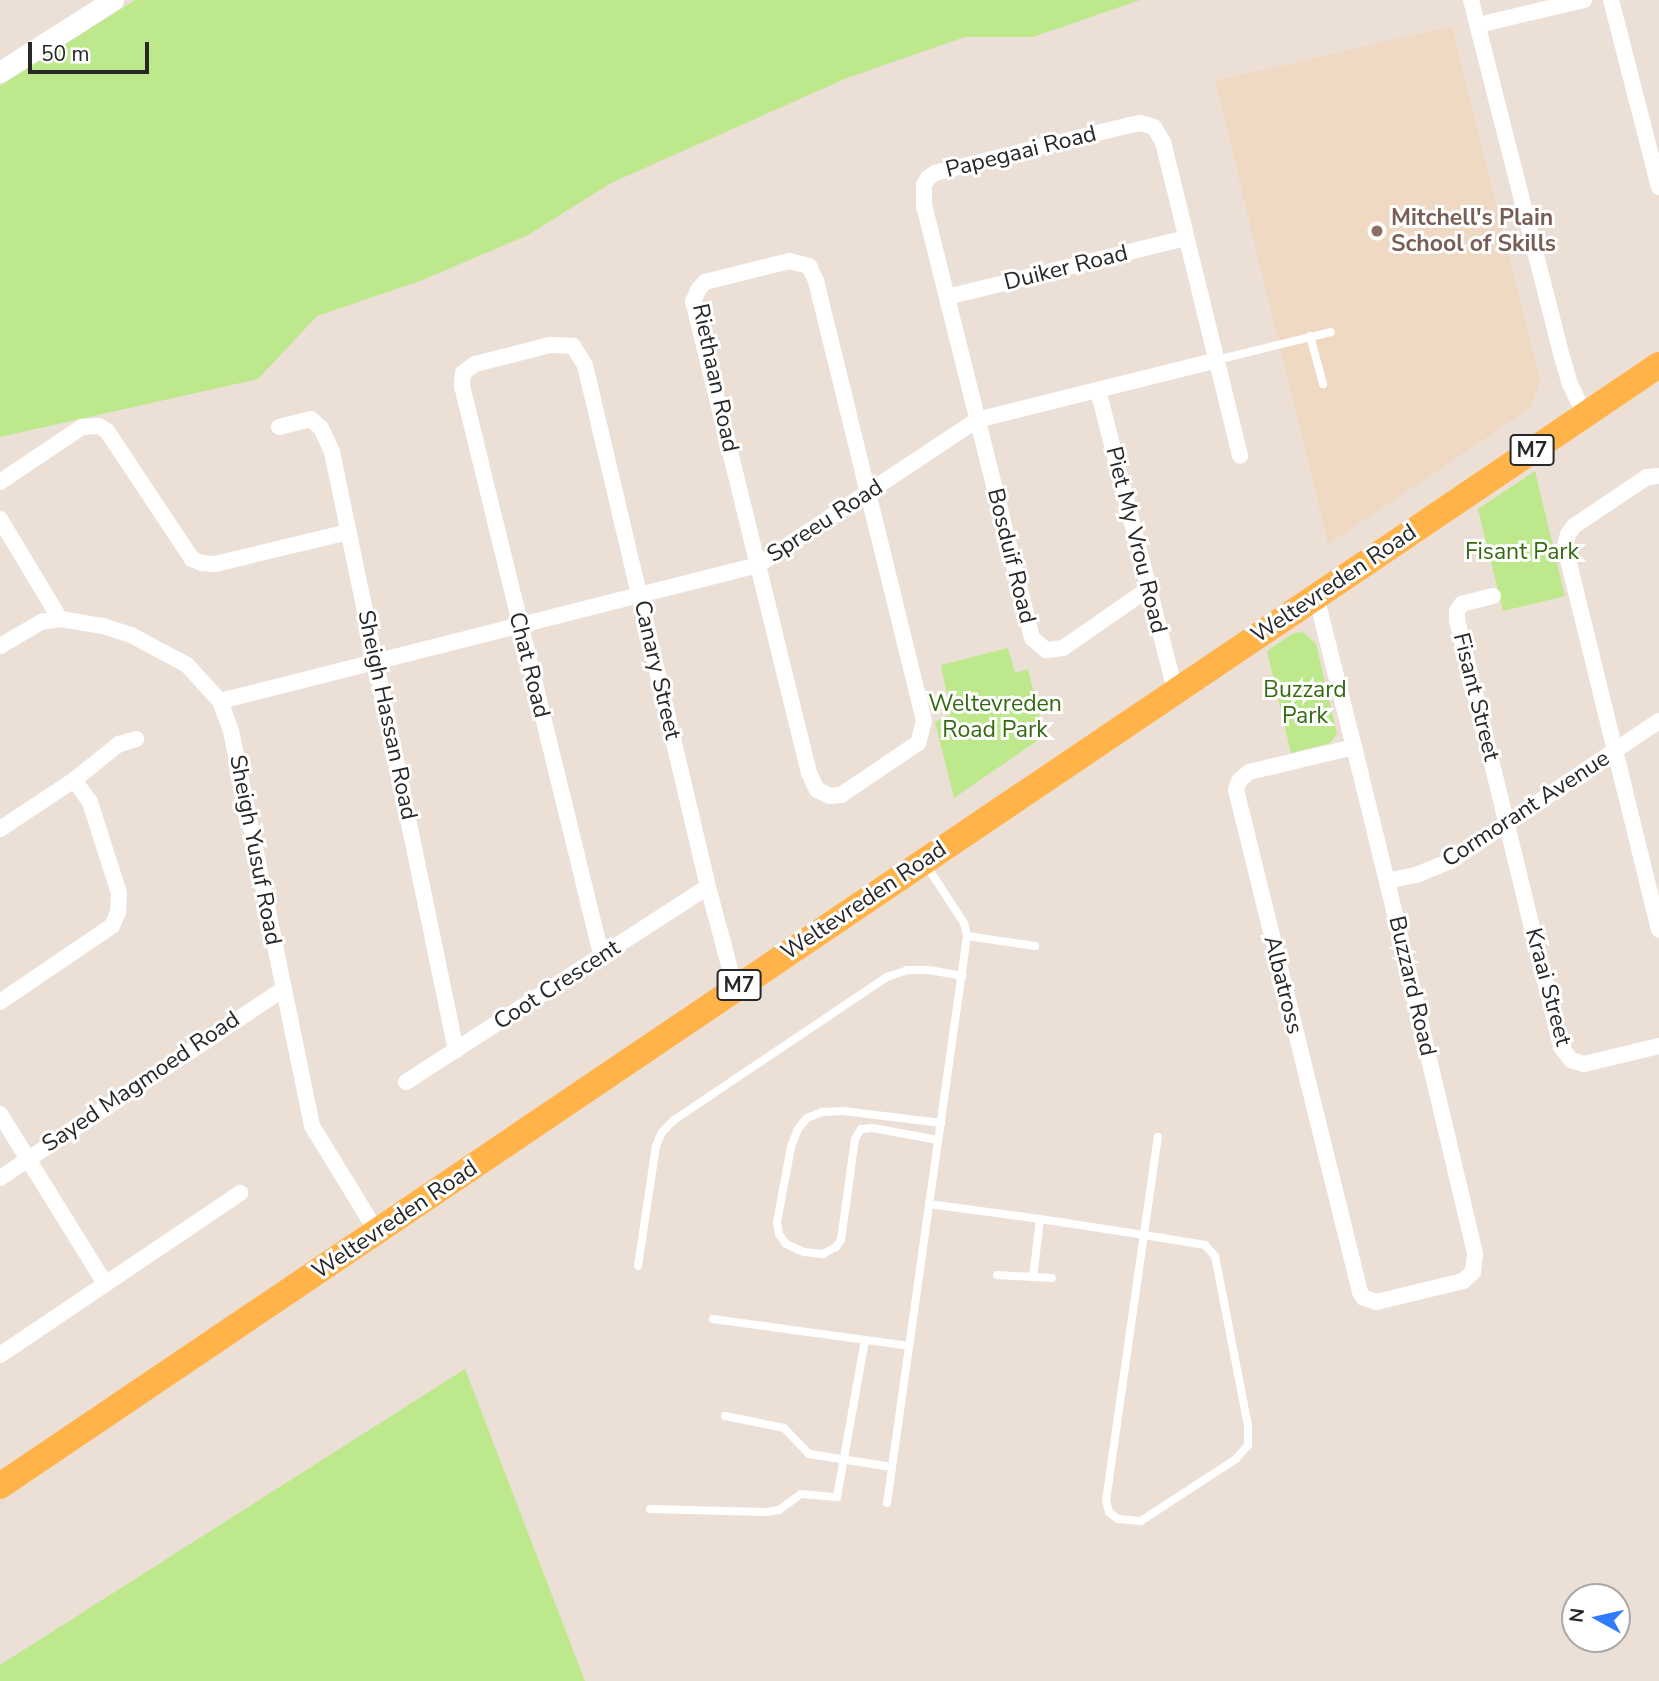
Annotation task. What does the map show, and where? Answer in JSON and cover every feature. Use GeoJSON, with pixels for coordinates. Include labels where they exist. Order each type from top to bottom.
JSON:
{"type":"FeatureCollection","features":[{"type":"Feature","properties":{"kind":"main road","name":"Weltevreden Road"},"geometry":{"type":"LineString","coordinates":[[0,1486],[1659,365]]}},
{"type":"Feature","properties":{"kind":"street"},"geometry":{"type":"LineString","coordinates":[[0,72],[113,0]]}},
{"type":"Feature","properties":{"kind":"street"},"geometry":{"type":"LineString","coordinates":[[1471,0],[1563,360],[1585,415]]}},
{"type":"Feature","properties":{"kind":"street"},"geometry":{"type":"LineString","coordinates":[[1478,25],[1584,0]]}},
{"type":"Feature","properties":{"kind":"street"},"geometry":{"type":"LineString","coordinates":[[1611,0],[1659,187]]}},
{"type":"Feature","properties":{"kind":"street","name":"Papegaai Road"},"geometry":{"type":"LineString","coordinates":[[976,420],[922,194],[928,178],[935,173],[1140,123],[1154,127],[1163,142],[1186,238]]}},
{"type":"Feature","properties":{"kind":"street"},"geometry":{"type":"LineString","coordinates":[[1186,238],[1240,456]]}},
{"type":"Feature","properties":{"kind":"street","name":"Duiker Road"},"geometry":{"type":"LineString","coordinates":[[947,298],[1186,238]]}},
{"type":"Feature","properties":{"kind":"street","name":"Riethaan Road"},"geometry":{"type":"LineString","coordinates":[[758,565],[693,302],[705,282],[789,261],[808,266],[816,281],[869,493]]}},
{"type":"Feature","properties":{"kind":"street","name":"Chat Road"},"geometry":{"type":"LineString","coordinates":[[579,352],[564,344],[550,345],[475,364],[463,373],[462,386],[601,958]]}},
{"type":"Feature","properties":{"kind":"street","name":"Canary Street"},"geometry":{"type":"LineString","coordinates":[[579,352],[708,887],[735,988]]}},
{"type":"Feature","properties":{"kind":"street","name":"Spreeu Road"},"geometry":{"type":"LineString","coordinates":[[220,701],[233,695],[376,663],[758,565],[976,420],[1217,360]]}},
{"type":"Feature","properties":{"kind":"street","name":"Piet My Vrou Road"},"geometry":{"type":"LineString","coordinates":[[1098,390],[1175,690]]}},
{"type":"Feature","properties":{"kind":"street","name":"Sheigh Hassan Road"},"geometry":{"type":"LineString","coordinates":[[279,427],[308,418],[321,428],[332,452],[456,1050]]}},
{"type":"Feature","properties":{"kind":"street","name":"Bosduif Road"},"geometry":{"type":"LineString","coordinates":[[976,420],[1028,627],[1038,646],[1055,651],[1063,648],[1148,590]]}},
{"type":"Feature","properties":{"kind":"street"},"geometry":{"type":"LineString","coordinates":[[0,482],[82,426],[99,426],[107,431],[192,559],[215,564],[348,532]]}},
{"type":"Feature","properties":{"kind":"street"},"geometry":{"type":"LineString","coordinates":[[1659,476],[1647,477],[1574,526],[1568,534],[1565,547],[1659,930]]}},
{"type":"Feature","properties":{"kind":"street"},"geometry":{"type":"LineString","coordinates":[[758,565],[809,774],[817,790],[830,796],[841,796],[918,743],[924,727],[869,493]]}},
{"type":"Feature","properties":{"kind":"street"},"geometry":{"type":"LineString","coordinates":[[0,519],[60,620]]}},
{"type":"Feature","properties":{"kind":"street","name":"Buzzard Road"},"geometry":{"type":"LineString","coordinates":[[1316,596],[1475,1254],[1473,1272],[1463,1281],[1370,1302]]}},
{"type":"Feature","properties":{"kind":"street","name":"Fisant Street"},"geometry":{"type":"LineString","coordinates":[[1493,596],[1466,602],[1458,608],[1456,616],[1506,824]]}},
{"type":"Feature","properties":{"kind":"street","name":"Sheigh Yusuf Road"},"geometry":{"type":"LineString","coordinates":[[0,646],[27,628],[60,620],[103,626],[162,650],[187,665],[220,701],[230,732],[312,1126],[377,1232]]}},
{"type":"Feature","properties":{"kind":"street","name":"Cormorant Avenue"},"geometry":{"type":"LineString","coordinates":[[1387,881],[1441,866],[1659,722]]}},
{"type":"Feature","properties":{"kind":"street"},"geometry":{"type":"LineString","coordinates":[[0,829],[74,780],[119,744],[136,739]]}},
{"type":"Feature","properties":{"kind":"street","name":"Albatross"},"geometry":{"type":"LineString","coordinates":[[1354,747],[1249,772],[1241,777],[1236,790],[1360,1292],[1370,1302]]}},
{"type":"Feature","properties":{"kind":"street"},"geometry":{"type":"LineString","coordinates":[[0,1002],[112,926],[118,912],[119,893],[90,802],[74,780]]}},
{"type":"Feature","properties":{"kind":"street","name":"Kraai Street"},"geometry":{"type":"LineString","coordinates":[[1506,824],[1565,1055],[1584,1064],[1659,1046]]}},
{"type":"Feature","properties":{"kind":"street","name":"Coot Crescent"},"geometry":{"type":"LineString","coordinates":[[405,1083],[708,887]]}},
{"type":"Feature","properties":{"kind":"street","name":"Sayed Magmoed Road"},"geometry":{"type":"LineString","coordinates":[[0,1178],[283,989]]}},
{"type":"Feature","properties":{"kind":"street"},"geometry":{"type":"LineString","coordinates":[[0,1114],[104,1282]]}},
{"type":"Feature","properties":{"kind":"street"},"geometry":{"type":"LineString","coordinates":[[0,1355],[104,1282],[240,1193]]}},
{"type":"Feature","properties":{"kind":"lane","name":"Spreeu Road"},"geometry":{"type":"LineString","coordinates":[[1217,360],[1331,332]]}},
{"type":"Feature","properties":{"kind":"lane"},"geometry":{"type":"LineString","coordinates":[[1310,336],[1323,384]]}},
{"type":"Feature","properties":{"kind":"lane"},"geometry":{"type":"LineString","coordinates":[[887,1503],[967,936],[964,923],[923,861]]}},
{"type":"Feature","properties":{"kind":"lane"},"geometry":{"type":"LineString","coordinates":[[967,936],[1035,946]]}},
{"type":"Feature","properties":{"kind":"lane"},"geometry":{"type":"LineString","coordinates":[[638,1266],[656,1146],[662,1132],[674,1120],[887,977],[907,970],[929,970],[962,976]]}},
{"type":"Feature","properties":{"kind":"lane"},"geometry":{"type":"LineString","coordinates":[[938,1140],[861,1129],[855,1139],[841,1240],[836,1247],[823,1254],[804,1252],[786,1244],[779,1234],[777,1222],[791,1147],[798,1129],[807,1118],[821,1112],[843,1111],[941,1123]]}},
{"type":"Feature","properties":{"kind":"lane"},"geometry":{"type":"LineString","coordinates":[[929,1204],[1144,1234],[1205,1245],[1215,1256],[1248,1426],[1248,1445],[1236,1459],[1141,1521],[1129,1522],[1110,1512],[1106,1501],[1144,1234],[1158,1137]]}},
{"type":"Feature","properties":{"kind":"lane"},"geometry":{"type":"LineString","coordinates":[[1033,1277],[1040,1219]]}},
{"type":"Feature","properties":{"kind":"lane"},"geometry":{"type":"LineString","coordinates":[[997,1275],[1052,1278]]}},
{"type":"Feature","properties":{"kind":"lane"},"geometry":{"type":"LineString","coordinates":[[713,1319],[909,1346]]}},
{"type":"Feature","properties":{"kind":"lane"},"geometry":{"type":"LineString","coordinates":[[650,1508],[765,1512],[779,1510],[801,1494],[835,1498],[865,1340]]}},
{"type":"Feature","properties":{"kind":"lane"},"geometry":{"type":"LineString","coordinates":[[725,1416],[784,1428],[806,1453],[892,1467]]}},
{"type":"Feature","properties":{"kind":"shaded area","name":"Mitchell's Plain School of Skills"},"geometry":{"type":"Polygon","coordinates":[[[1452,26],[1540,381],[1531,408],[1328,544],[1215,81],[1452,26]]]}},
{"type":"Feature","properties":{"kind":"green space"},"geometry":{"type":"Polygon","coordinates":[[[135,0],[1140,0],[1033,37],[965,37],[847,78],[611,183],[528,235],[420,281],[317,316],[258,379],[0,437],[0,86],[135,0]]]}},
{"type":"Feature","properties":{"kind":"green space","name":"Fisant Park"},"geometry":{"type":"Polygon","coordinates":[[[1535,471],[1565,596],[1503,611],[1478,509],[1535,471]]]}},
{"type":"Feature","properties":{"kind":"green space","name":"Buzzard Park"},"geometry":{"type":"Polygon","coordinates":[[[1303,632],[1316,644],[1337,734],[1330,743],[1291,753],[1267,651],[1294,633],[1303,632]]]}},
{"type":"Feature","properties":{"kind":"green space","name":"Weltevreden Road Park"},"geometry":{"type":"Polygon","coordinates":[[[1008,648],[1015,673],[1028,669],[1044,736],[954,798],[935,722],[951,714],[941,665],[1008,648]]]}},
{"type":"Feature","properties":{"kind":"green space"},"geometry":{"type":"Polygon","coordinates":[[[465,1369],[585,1681],[0,1681],[0,1665],[465,1369]]]}},
{"type":"Feature","properties":{"kind":"place","name":"Mitchell's Plain School of Skills"},"geometry":{"type":"Point","coordinates":[1377,231]}}]}
